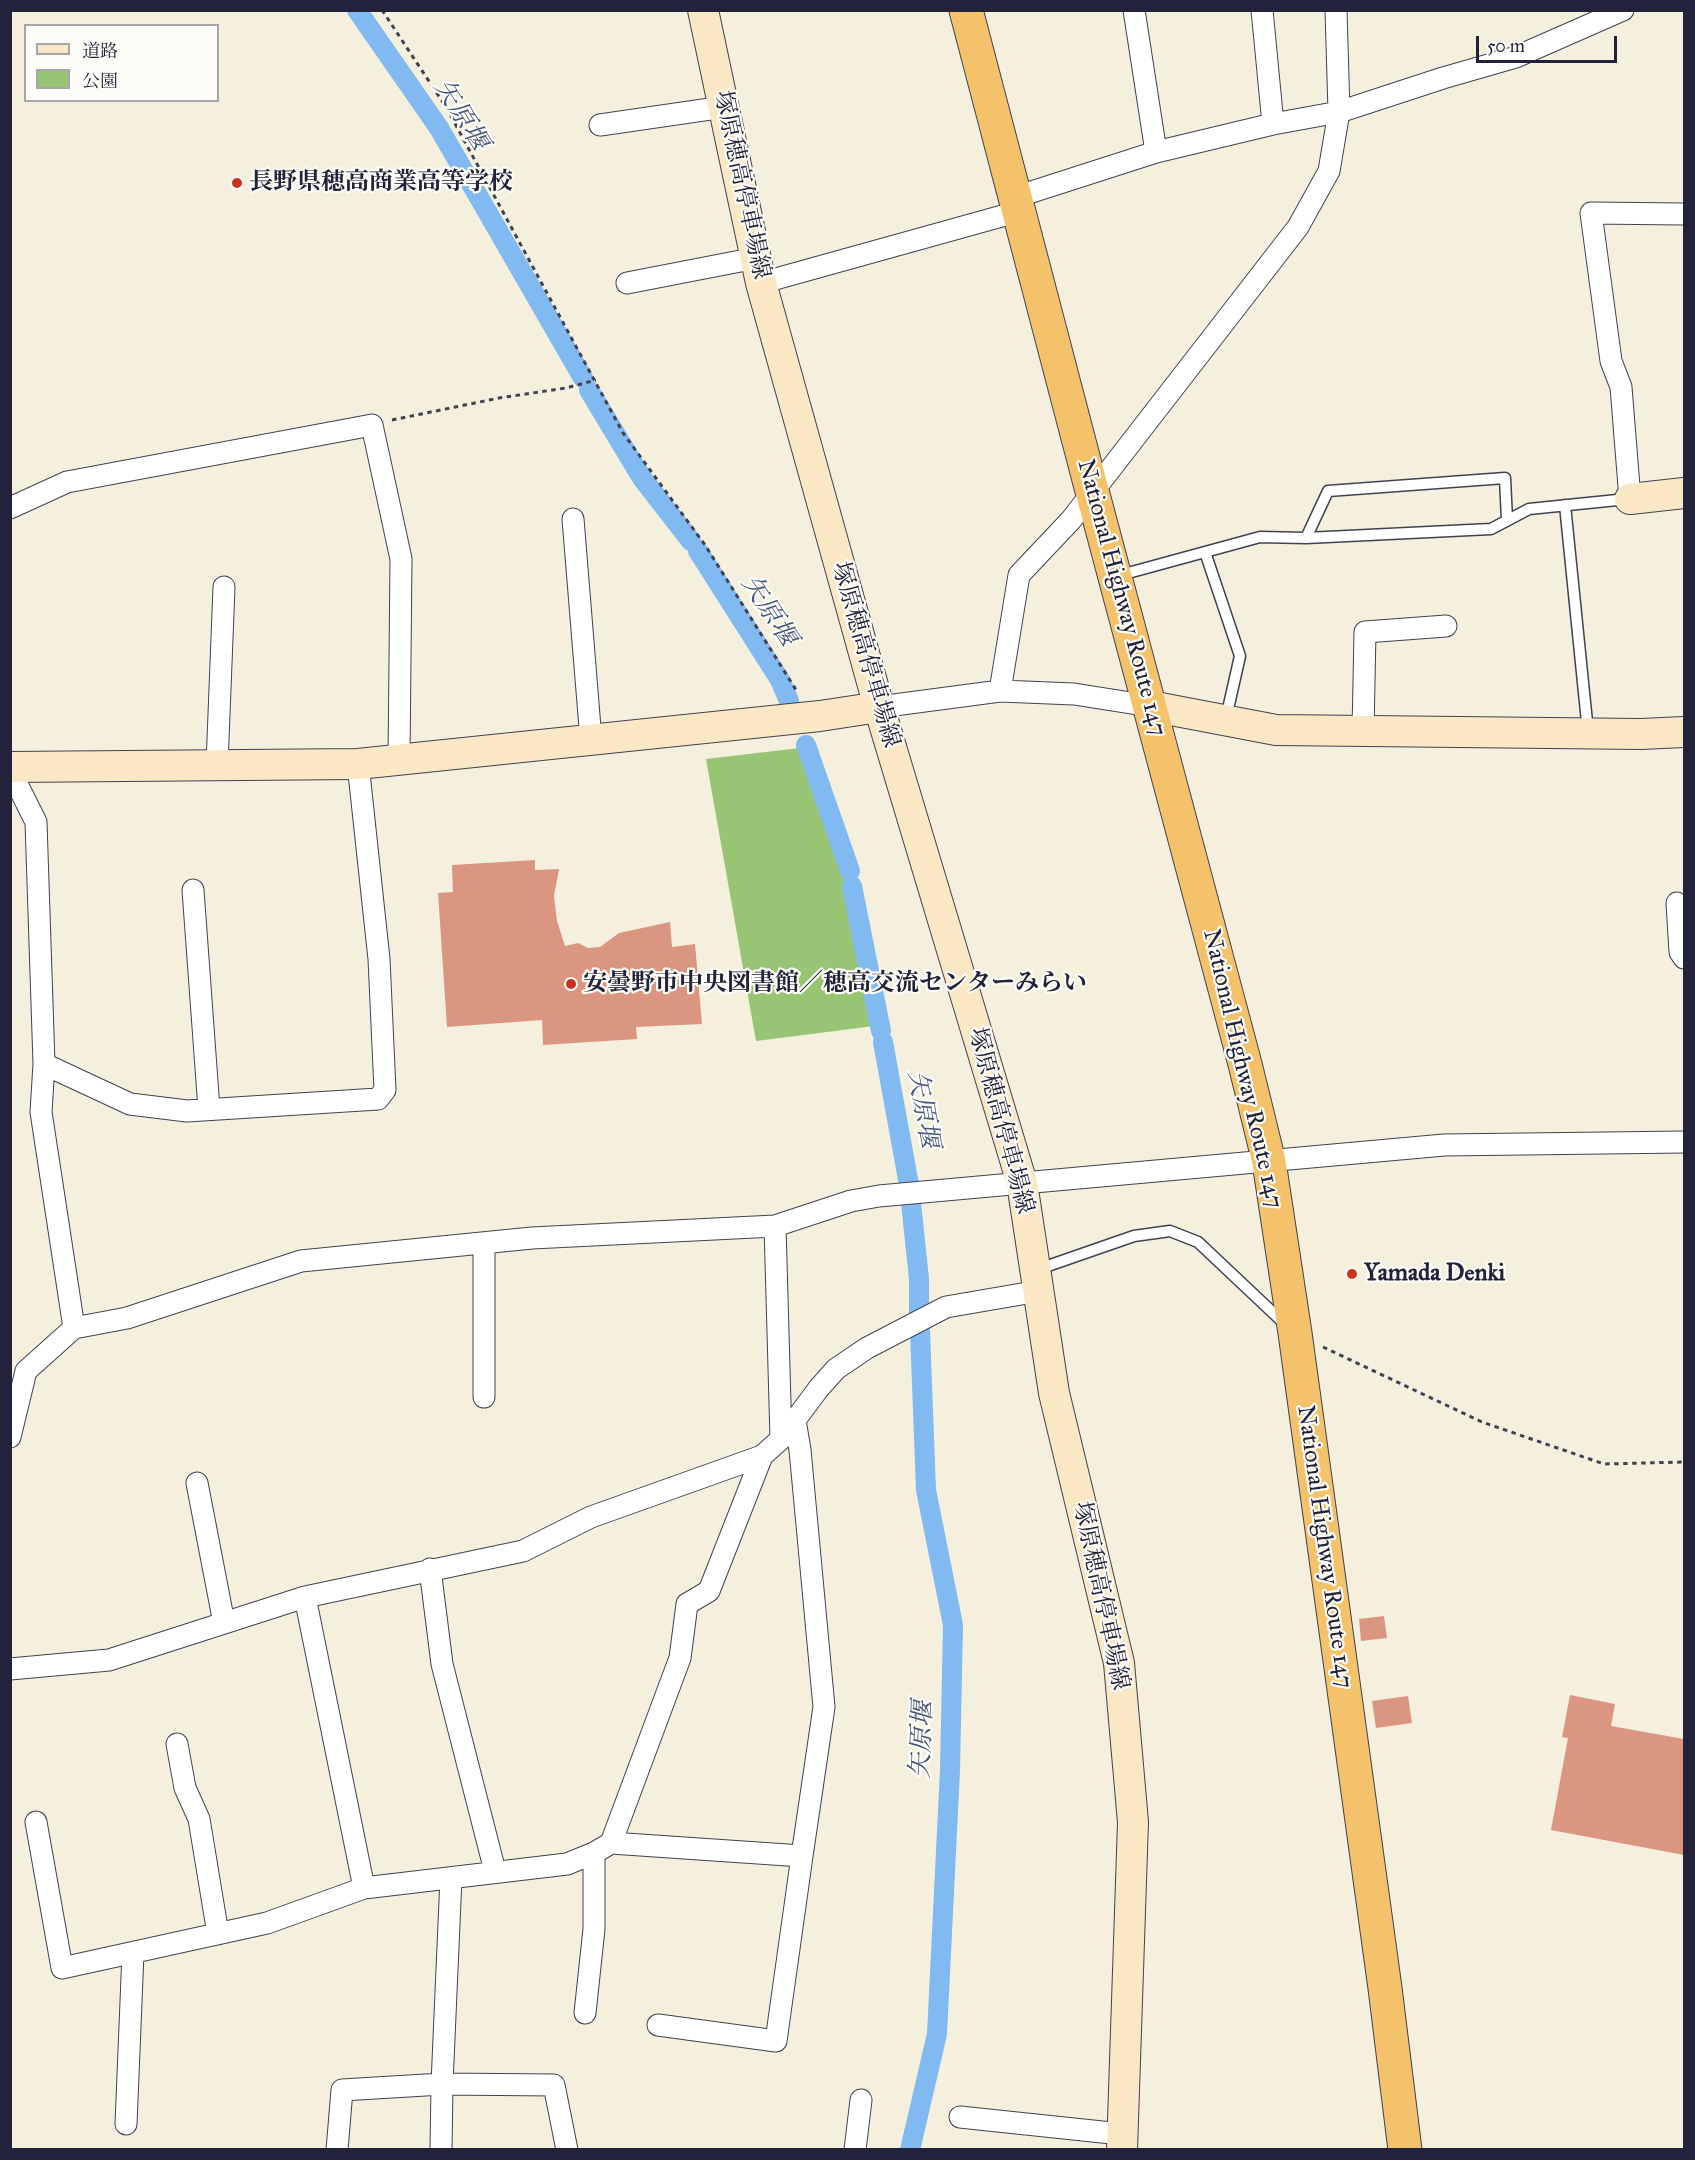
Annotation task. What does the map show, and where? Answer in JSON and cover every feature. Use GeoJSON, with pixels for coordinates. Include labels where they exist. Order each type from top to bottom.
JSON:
{"type":"FeatureCollection","features":[{"type":"Feature","properties":{"kind":"highway","name":"National Highway Route 147"},"geometry":{"type":"LineString","coordinates":[[966,10],[1242,1052],[1269,1162],[1386,1988],[1405,2150]]}},
{"type":"Feature","properties":{"kind":"main road","name":"塚原穂高停車場線"},"geometry":{"type":"LineString","coordinates":[[703,10],[759,270],[879,707],[1022,1183],[1054,1393],[1119,1663],[1133,1822],[1121,2142]]}},
{"type":"Feature","properties":{"kind":"main road"},"geometry":{"type":"LineString","coordinates":[[1630,499],[1684,493]]}},
{"type":"Feature","properties":{"kind":"main road"},"geometry":{"type":"LineString","coordinates":[[1149,706],[1276,730],[1588,734],[1684,732]]}},
{"type":"Feature","properties":{"kind":"main road"},"geometry":{"type":"LineString","coordinates":[[10,768],[358,764],[820,716],[879,707]]}},
{"type":"Feature","properties":{"kind":"street"},"geometry":{"type":"LineString","coordinates":[[1134,10],[1156,152]]}},
{"type":"Feature","properties":{"kind":"street"},"geometry":{"type":"LineString","coordinates":[[1262,10],[1273,124]]}},
{"type":"Feature","properties":{"kind":"street"},"geometry":{"type":"LineString","coordinates":[[1000,691],[1019,575],[1071,520],[1298,227],[1329,171],[1339,112],[1336,10]]}},
{"type":"Feature","properties":{"kind":"street"},"geometry":{"type":"LineString","coordinates":[[627,283],[759,270],[1018,204],[1156,152],[1273,124],[1339,112],[1516,57],[1623,10]]}},
{"type":"Feature","properties":{"kind":"street"},"geometry":{"type":"LineString","coordinates":[[600,125],[724,107]]}},
{"type":"Feature","properties":{"kind":"street"},"geometry":{"type":"LineString","coordinates":[[1630,499],[1621,387],[1611,360],[1592,213],[1684,214]]}},
{"type":"Feature","properties":{"kind":"street"},"geometry":{"type":"LineString","coordinates":[[10,508],[67,482],[372,424],[401,559],[399,760]]}},
{"type":"Feature","properties":{"kind":"street"},"geometry":{"type":"LineString","coordinates":[[573,519],[591,740]]}},
{"type":"Feature","properties":{"kind":"street"},"geometry":{"type":"LineString","coordinates":[[217,765],[224,587]]}},
{"type":"Feature","properties":{"kind":"street"},"geometry":{"type":"LineString","coordinates":[[1363,731],[1365,632],[1446,626]]}},
{"type":"Feature","properties":{"kind":"street"},"geometry":{"type":"LineString","coordinates":[[879,707],[1000,691],[1074,694],[1149,706]]}},
{"type":"Feature","properties":{"kind":"street"},"geometry":{"type":"LineString","coordinates":[[44,1064],[130,1104],[187,1111],[378,1098],[385,1090],[379,959],[358,764]]}},
{"type":"Feature","properties":{"kind":"street"},"geometry":{"type":"LineString","coordinates":[[10,768],[36,822],[44,1064],[41,1112],[74,1328]]}},
{"type":"Feature","properties":{"kind":"street"},"geometry":{"type":"LineString","coordinates":[[193,890],[209,1109]]}},
{"type":"Feature","properties":{"kind":"street"},"geometry":{"type":"LineString","coordinates":[[1677,903],[1680,951],[1684,958]]}},
{"type":"Feature","properties":{"kind":"street"},"geometry":{"type":"LineString","coordinates":[[10,1437],[26,1371],[74,1328],[127,1318],[301,1261],[532,1238],[775,1226],[851,1201],[1022,1183],[1444,1145],[1684,1142]]}},
{"type":"Feature","properties":{"kind":"street"},"geometry":{"type":"LineString","coordinates":[[775,1226],[781,1438]]}},
{"type":"Feature","properties":{"kind":"street"},"geometry":{"type":"LineString","coordinates":[[484,1243],[484,1397]]}},
{"type":"Feature","properties":{"kind":"street"},"geometry":{"type":"LineString","coordinates":[[10,1669],[109,1660],[305,1597],[523,1551],[591,1517],[762,1456],[781,1438],[836,1369],[867,1348],[946,1307],[1037,1281]]}},
{"type":"Feature","properties":{"kind":"street"},"geometry":{"type":"LineString","coordinates":[[658,2025],[776,2042],[824,1707],[800,1450],[795,1420]]}},
{"type":"Feature","properties":{"kind":"street"},"geometry":{"type":"LineString","coordinates":[[585,2013],[602,1848],[680,1658],[687,1604],[709,1591],[762,1456]]}},
{"type":"Feature","properties":{"kind":"street"},"geometry":{"type":"LineString","coordinates":[[197,1483],[224,1623]]}},
{"type":"Feature","properties":{"kind":"street"},"geometry":{"type":"LineString","coordinates":[[430,1569],[442,1664],[495,1871]]}},
{"type":"Feature","properties":{"kind":"street"},"geometry":{"type":"LineString","coordinates":[[305,1597],[364,1888]]}},
{"type":"Feature","properties":{"kind":"street"},"geometry":{"type":"LineString","coordinates":[[177,1744],[185,1788],[199,1819],[219,1934]]}},
{"type":"Feature","properties":{"kind":"street"},"geometry":{"type":"LineString","coordinates":[[36,1822],[62,1968],[267,1923],[364,1888],[567,1864],[602,1848],[802,1856]]}},
{"type":"Feature","properties":{"kind":"street"},"geometry":{"type":"LineString","coordinates":[[441,2150],[452,1878]]}},
{"type":"Feature","properties":{"kind":"street"},"geometry":{"type":"LineString","coordinates":[[126,2124],[133,1953]]}},
{"type":"Feature","properties":{"kind":"street"},"geometry":{"type":"LineString","coordinates":[[338,2150],[342,2090],[442,2084],[554,2085],[567,2150]]}},
{"type":"Feature","properties":{"kind":"street"},"geometry":{"type":"LineString","coordinates":[[855,2150],[861,2100]]}},
{"type":"Feature","properties":{"kind":"street"},"geometry":{"type":"LineString","coordinates":[[960,2117],[1121,2142]]}},
{"type":"Feature","properties":{"kind":"lane"},"geometry":{"type":"LineString","coordinates":[[1306,538],[1328,491],[1505,478],[1507,520]]}},
{"type":"Feature","properties":{"kind":"lane"},"geometry":{"type":"LineString","coordinates":[[1115,577],[1260,537],[1306,538],[1491,529],[1529,509],[1630,499]]}},
{"type":"Feature","properties":{"kind":"lane"},"geometry":{"type":"LineString","coordinates":[[1566,505],[1588,734]]}},
{"type":"Feature","properties":{"kind":"lane"},"geometry":{"type":"LineString","coordinates":[[1205,552],[1240,656],[1225,720]]}},
{"type":"Feature","properties":{"kind":"lane"},"geometry":{"type":"LineString","coordinates":[[1037,1281],[1134,1236],[1170,1231],[1198,1242],[1295,1333]]}},
{"type":"Feature","properties":{"kind":"path"},"geometry":{"type":"LineString","coordinates":[[382,10],[446,106],[623,433],[705,545],[800,696]]}},
{"type":"Feature","properties":{"kind":"path"},"geometry":{"type":"LineString","coordinates":[[372,424],[596,381]]}},
{"type":"Feature","properties":{"kind":"path"},"geometry":{"type":"LineString","coordinates":[[1295,1333],[1482,1422],[1604,1464],[1684,1462]]}},
{"type":"Feature","properties":{"kind":"green space"},"geometry":{"type":"Polygon","coordinates":[[[800,748],[841,861],[874,1026],[756,1041],[706,759],[800,748]]]}},
{"type":"Feature","properties":{"kind":"building","name":"安曇野市中央図書館／穂高交流センターみらい"},"geometry":{"type":"Polygon","coordinates":[[[535,860],[535,870],[559,869],[554,896],[557,921],[565,946],[578,943],[588,948],[600,947],[619,933],[670,922],[672,947],[695,944],[702,1024],[636,1027],[637,1039],[543,1045],[542,1020],[447,1027],[438,893],[453,892],[452,865],[535,860]]]}},
{"type":"Feature","properties":{"kind":"building"},"geometry":{"type":"Polygon","coordinates":[[[1384,1616],[1387,1638],[1361,1641],[1359,1619],[1384,1616]]]}},
{"type":"Feature","properties":{"kind":"building"},"geometry":{"type":"Polygon","coordinates":[[[1570,1695],[1615,1704],[1611,1726],[1684,1739],[1684,1855],[1551,1830],[1568,1738],[1562,1737],[1570,1695]]]}},
{"type":"Feature","properties":{"kind":"building"},"geometry":{"type":"Polygon","coordinates":[[[1408,1696],[1412,1723],[1376,1728],[1372,1701],[1408,1696]]]}},
{"type":"Feature","properties":{"kind":"waterway","name":"矢原堰"},"geometry":{"type":"LineString","coordinates":[[357,10],[439,128],[583,378]]}},
{"type":"Feature","properties":{"kind":"waterway","name":"矢原堰"},"geometry":{"type":"LineString","coordinates":[[589,390],[642,478],[691,541]]}},
{"type":"Feature","properties":{"kind":"waterway","name":"矢原堰"},"geometry":{"type":"LineString","coordinates":[[698,551],[780,680],[789,701]]}},
{"type":"Feature","properties":{"kind":"waterway","name":"矢原堰"},"geometry":{"type":"LineString","coordinates":[[806,745],[850,871]]}},
{"type":"Feature","properties":{"kind":"waterway","name":"矢原堰"},"geometry":{"type":"LineString","coordinates":[[852,886],[881,1031]]}},
{"type":"Feature","properties":{"kind":"waterway","name":"矢原堰"},"geometry":{"type":"LineString","coordinates":[[883,1042],[909,1185]]}},
{"type":"Feature","properties":{"kind":"waterway","name":"矢原堰"},"geometry":{"type":"LineString","coordinates":[[911,1203],[919,1279],[919,1313]]}},
{"type":"Feature","properties":{"kind":"waterway","name":"矢原堰"},"geometry":{"type":"LineString","coordinates":[[910,2150],[937,2034],[950,1770],[953,1625],[926,1490],[920,1331]]}},
{"type":"Feature","properties":{"kind":"place","name":"長野県穂高商業高等学校"},"geometry":{"type":"Point","coordinates":[237,183]}},
{"type":"Feature","properties":{"kind":"place","name":"安曇野市中央図書館／穂高交流センターみらい"},"geometry":{"type":"Point","coordinates":[571,984]}},
{"type":"Feature","properties":{"kind":"place","name":"Yamada Denki"},"geometry":{"type":"Point","coordinates":[1352,1274]}}]}
